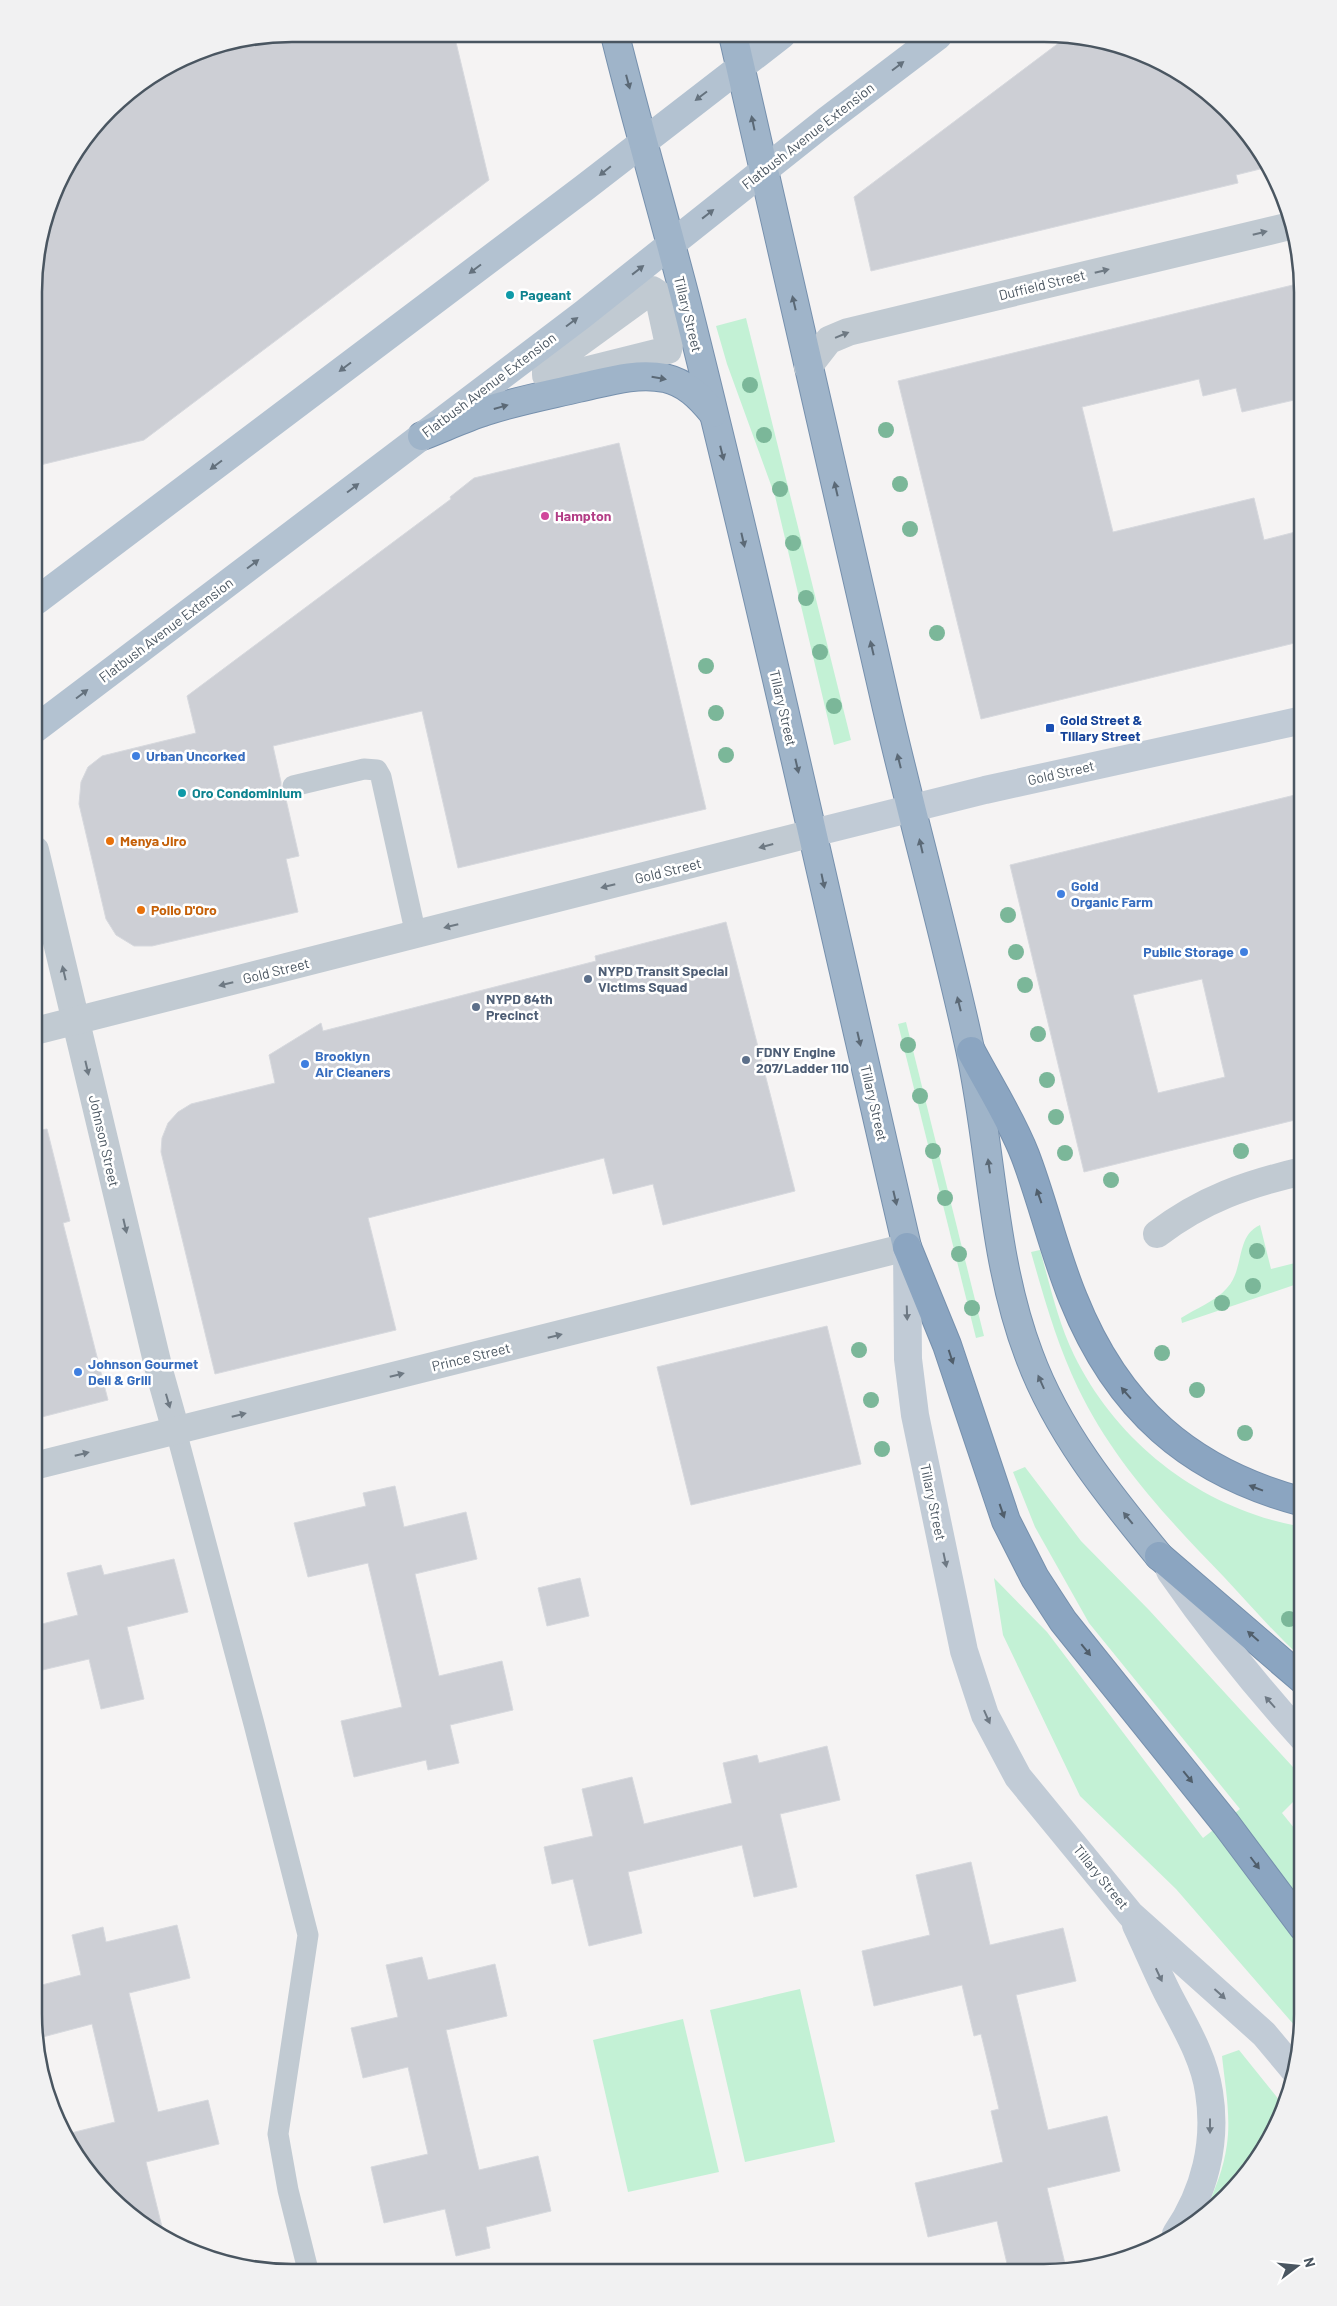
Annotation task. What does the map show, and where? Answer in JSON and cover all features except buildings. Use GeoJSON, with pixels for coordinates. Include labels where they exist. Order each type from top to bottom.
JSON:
{"type":"FeatureCollection","features":[{"type":"Feature","properties":{"kind":"highway","name":"Tillary Street"},"geometry":{"type":"LineString","coordinates":[[617,42],[713,413],[813,833],[907,1247]]}},
{"type":"Feature","properties":{"kind":"highway"},"geometry":{"type":"LineString","coordinates":[[735,42],[808,368],[971,1051],[998,1232],[1010,1292],[1028,1354],[1055,1414],[1080,1453],[1127,1517],[1159,1556],[1294,1672]]}},
{"type":"Feature","properties":{"kind":"highway"},"geometry":{"type":"LineString","coordinates":[[422,436],[464,419],[508,405],[624,378],[644,376],[664,378],[684,385],[700,396],[713,413]]}},
{"type":"Feature","properties":{"kind":"highway"},"geometry":{"type":"LineString","coordinates":[[971,1051],[1024,1154],[1072,1298],[1096,1349],[1121,1387],[1150,1420],[1180,1445],[1212,1466],[1242,1482],[1294,1499]]}},
{"type":"Feature","properties":{"kind":"highway"},"geometry":{"type":"LineString","coordinates":[[907,1247],[947,1346],[1006,1521],[1035,1578],[1063,1621],[1226,1824],[1294,1914]]}},
{"type":"Feature","properties":{"kind":"main road"},"geometry":{"type":"LineString","coordinates":[[42,596],[584,188],[643,140],[773,42]]}},
{"type":"Feature","properties":{"kind":"main road","name":"Flatbush Avenue Extension"},"geometry":{"type":"LineString","coordinates":[[42,725],[422,436],[930,42]]}},
{"type":"Feature","properties":{"kind":"main road","name":"Gold Street"},"geometry":{"type":"LineString","coordinates":[[813,833],[1036,778],[1294,722]]}},
{"type":"Feature","properties":{"kind":"main road","name":"Tillary Street"},"geometry":{"type":"LineString","coordinates":[[907,1247],[908,1359],[916,1414],[964,1651],[985,1714],[1018,1777],[1131,1915],[1264,2034],[1289,2064]]}},
{"type":"Feature","properties":{"kind":"main road"},"geometry":{"type":"LineString","coordinates":[[1159,1556],[1206,1623],[1259,1689],[1294,1728]]}},
{"type":"Feature","properties":{"kind":"main road"},"geometry":{"type":"LineString","coordinates":[[1131,1915],[1167,1992],[1193,2040],[1209,2092],[1209,2156],[1201,2188],[1183,2221]]}},
{"type":"Feature","properties":{"kind":"street","name":"Duffield Street"},"geometry":{"type":"LineString","coordinates":[[808,368],[829,340],[848,332],[1286,227]]}},
{"type":"Feature","properties":{"kind":"street","name":"Gold Street"},"geometry":{"type":"LineString","coordinates":[[42,1029],[813,833]]}},
{"type":"Feature","properties":{"kind":"street","name":"Johnson Street"},"geometry":{"type":"LineString","coordinates":[[42,879],[160,1374],[176,1431]]}},
{"type":"Feature","properties":{"kind":"street"},"geometry":{"type":"LineString","coordinates":[[1157,1234],[1181,1216],[1218,1196],[1257,1181],[1294,1172]]}},
{"type":"Feature","properties":{"kind":"street","name":"Prince Street"},"geometry":{"type":"LineString","coordinates":[[42,1464],[907,1247]]}},
{"type":"Feature","properties":{"kind":"lane"},"geometry":{"type":"LineString","coordinates":[[293,786],[364,769],[377,770],[381,777],[416,935]]}},
{"type":"Feature","properties":{"kind":"lane"},"geometry":{"type":"LineString","coordinates":[[176,1431],[252,1714],[308,1935],[278,2134],[288,2190],[306,2264]]}},
{"type":"Feature","properties":{"kind":"green space"},"geometry":{"type":"Polygon","coordinates":[[[746,318],[851,740],[834,745],[775,496],[727,364],[716,326],[746,318]]]}},
{"type":"Feature","properties":{"kind":"green space"},"geometry":{"type":"Polygon","coordinates":[[[906,1022],[984,1336],[976,1338],[898,1024],[906,1022]]]}},
{"type":"Feature","properties":{"kind":"green space"},"geometry":{"type":"Polygon","coordinates":[[[1260,1225],[1271,1269],[1294,1263],[1294,1285],[1182,1323],[1181,1318],[1211,1301],[1227,1288],[1233,1280],[1243,1245],[1252,1230],[1260,1225]]]}},
{"type":"Feature","properties":{"kind":"green space"},"geometry":{"type":"Polygon","coordinates":[[[1040,1250],[1068,1342],[1092,1388],[1114,1417],[1140,1444],[1168,1468],[1199,1489],[1232,1506],[1294,1525],[1294,1650],[1162,1511],[1125,1465],[1108,1440],[1092,1415],[1070,1371],[1057,1338],[1031,1252],[1040,1250]]]}},
{"type":"Feature","properties":{"kind":"green space"},"geometry":{"type":"Polygon","coordinates":[[[1025,1467],[1081,1541],[1149,1610],[1294,1768],[1294,1801],[1282,1813],[1294,1828],[1294,2025],[1176,1889],[1080,1796],[1003,1635],[994,1578],[1047,1632],[1203,1838],[1240,1809],[1089,1623],[1035,1527],[1013,1472],[1025,1467]]]}},
{"type":"Feature","properties":{"kind":"green space"},"geometry":{"type":"Polygon","coordinates":[[[800,1989],[835,2142],[745,2162],[710,2010],[800,1989]]]}},
{"type":"Feature","properties":{"kind":"green space"},"geometry":{"type":"Polygon","coordinates":[[[683,2019],[719,2172],[628,2192],[593,2040],[683,2019]]]}},
{"type":"Feature","properties":{"kind":"green space"},"geometry":{"type":"Polygon","coordinates":[[[1239,2050],[1279,2100],[1269,2124],[1243,2166],[1210,2200],[1226,2153],[1228,2133],[1228,2111],[1222,2056],[1239,2050]]]}},
{"type":"Feature","properties":{"kind":"place","name":"Pageant"},"geometry":{"type":"Point","coordinates":[510,295]}},
{"type":"Feature","properties":{"kind":"place","name":"Hampton"},"geometry":{"type":"Point","coordinates":[545,516]}},
{"type":"Feature","properties":{"kind":"place","name":"Gold Street & Tillary Street"},"geometry":{"type":"Point","coordinates":[1050,728]}},
{"type":"Feature","properties":{"kind":"place","name":"Urban Uncorked"},"geometry":{"type":"Point","coordinates":[136,756]}},
{"type":"Feature","properties":{"kind":"place","name":"Oro Condominium"},"geometry":{"type":"Point","coordinates":[182,793]}},
{"type":"Feature","properties":{"kind":"place","name":"Menya Jiro"},"geometry":{"type":"Point","coordinates":[110,841]}},
{"type":"Feature","properties":{"kind":"place","name":"Gold Organic Farm"},"geometry":{"type":"Point","coordinates":[1061,894]}},
{"type":"Feature","properties":{"kind":"place","name":"Pollo D'Oro"},"geometry":{"type":"Point","coordinates":[141,910]}},
{"type":"Feature","properties":{"kind":"place","name":"Public Storage"},"geometry":{"type":"Point","coordinates":[1244,952]}},
{"type":"Feature","properties":{"kind":"place","name":"NYPD Transit Special Victims Squad"},"geometry":{"type":"Point","coordinates":[588,979]}},
{"type":"Feature","properties":{"kind":"place","name":"NYPD 84th Precinct"},"geometry":{"type":"Point","coordinates":[476,1007]}},
{"type":"Feature","properties":{"kind":"place","name":"FDNY Engine 207/Ladder 110"},"geometry":{"type":"Point","coordinates":[746,1060]}},
{"type":"Feature","properties":{"kind":"place","name":"Brooklyn Air Cleaners"},"geometry":{"type":"Point","coordinates":[305,1064]}},
{"type":"Feature","properties":{"kind":"place","name":"Johnson Gourmet Deli & Grill"},"geometry":{"type":"Point","coordinates":[78,1372]}}]}
